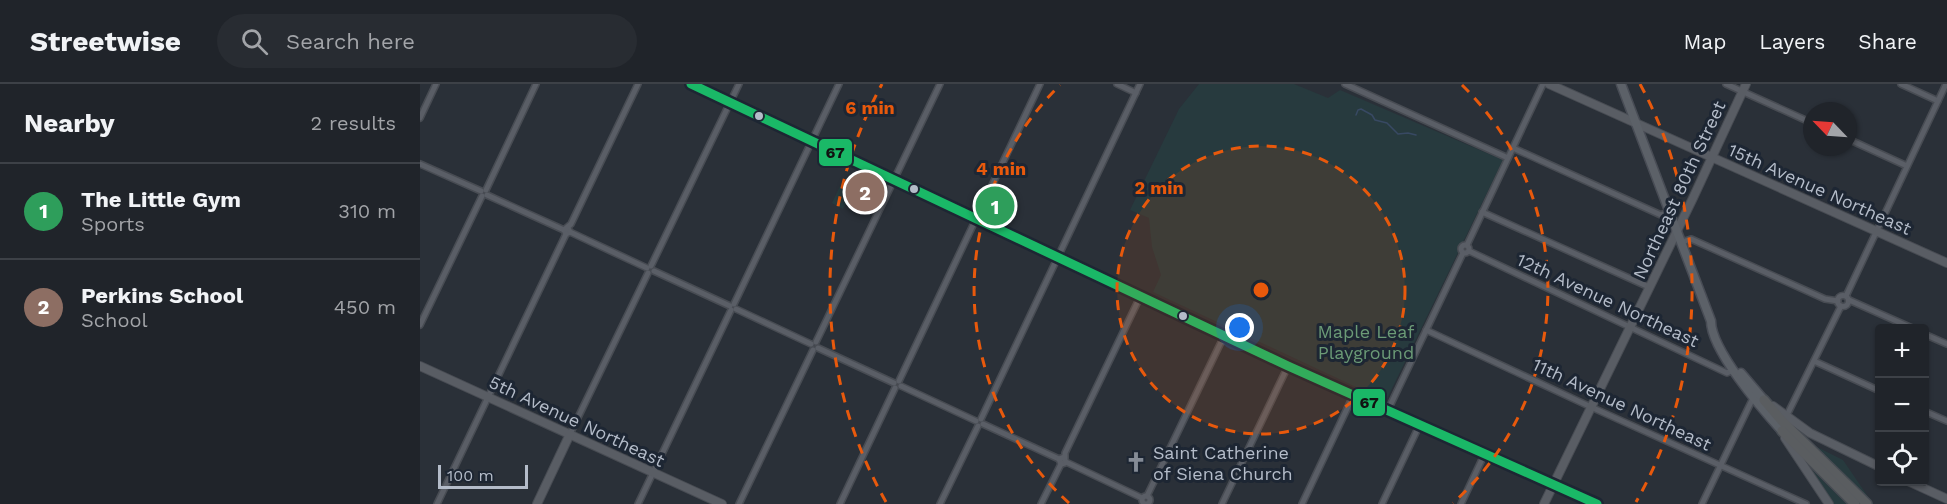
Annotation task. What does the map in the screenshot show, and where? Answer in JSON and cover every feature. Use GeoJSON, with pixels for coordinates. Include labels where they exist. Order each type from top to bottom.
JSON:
{"type":"FeatureCollection","features":[{"type":"Feature","properties":{"kind":"highway"},"geometry":{"type":"LineString","coordinates":[[1764,400],[1782,421],[1867,504]]}},
{"type":"Feature","properties":{"kind":"highway"},"geometry":{"type":"LineString","coordinates":[[1782,431],[1855,504]]}},
{"type":"Feature","properties":{"kind":"main road"},"geometry":{"type":"LineString","coordinates":[[691,84],[1288,366],[1597,504]]}},
{"type":"Feature","properties":{"kind":"main road","name":"15th Avenue Northeast"},"geometry":{"type":"LineString","coordinates":[[1549,84],[1947,263]]}},
{"type":"Feature","properties":{"kind":"main road"},"geometry":{"type":"LineString","coordinates":[[1621,84],[1715,336],[1733,370],[1753,398],[1782,431],[1828,504]]}},
{"type":"Feature","properties":{"kind":"main road","name":"Northeast 80th Street"},"geometry":{"type":"LineString","coordinates":[[1544,504],[1744,88]]}},
{"type":"Feature","properties":{"kind":"main road"},"geometry":{"type":"LineString","coordinates":[[1711,321],[1742,375],[1764,400],[1827,443],[1875,465]]}},
{"type":"Feature","properties":{"kind":"main road","name":"5th Avenue Northeast"},"geometry":{"type":"LineString","coordinates":[[420,366],[722,504]]}},
{"type":"Feature","properties":{"kind":"main road"},"geometry":{"type":"LineString","coordinates":[[537,504],[570,434]]}},
{"type":"Feature","properties":{"kind":"main road"},"geometry":{"type":"LineString","coordinates":[[1918,486],[1947,500]]}},
{"type":"Feature","properties":{"kind":"street"},"geometry":{"type":"LineString","coordinates":[[420,118],[436,84]]}},
{"type":"Feature","properties":{"kind":"street"},"geometry":{"type":"LineString","coordinates":[[420,325],[536,84]]}},
{"type":"Feature","properties":{"kind":"street"},"geometry":{"type":"LineString","coordinates":[[437,504],[638,84]]}},
{"type":"Feature","properties":{"kind":"street"},"geometry":{"type":"LineString","coordinates":[[570,434],[739,84]]}},
{"type":"Feature","properties":{"kind":"street"},"geometry":{"type":"LineString","coordinates":[[638,504],[839,84]]}},
{"type":"Feature","properties":{"kind":"street"},"geometry":{"type":"LineString","coordinates":[[739,504],[940,84]]}},
{"type":"Feature","properties":{"kind":"street"},"geometry":{"type":"LineString","coordinates":[[840,504],[1040,84]]}},
{"type":"Feature","properties":{"kind":"street"},"geometry":{"type":"LineString","coordinates":[[1117,84],[1136,93]]}},
{"type":"Feature","properties":{"kind":"street"},"geometry":{"type":"LineString","coordinates":[[940,504],[1140,84]]}},
{"type":"Feature","properties":{"kind":"street"},"geometry":{"type":"LineString","coordinates":[[1345,84],[1508,158]]}},
{"type":"Feature","properties":{"kind":"street"},"geometry":{"type":"LineString","coordinates":[[1388,410],[1543,84]]}},
{"type":"Feature","properties":{"kind":"street"},"geometry":{"type":"LineString","coordinates":[[1726,84],[1744,88],[1803,118]]}},
{"type":"Feature","properties":{"kind":"street"},"geometry":{"type":"LineString","coordinates":[[1901,84],[1938,101]]}},
{"type":"Feature","properties":{"kind":"street"},"geometry":{"type":"LineString","coordinates":[[1682,243],[1691,239],[1825,299],[1847,305],[1847,298],[1876,231],[1946,84]]}},
{"type":"Feature","properties":{"kind":"street"},"geometry":{"type":"LineString","coordinates":[[1857,143],[1907,166]]}},
{"type":"Feature","properties":{"kind":"street"},"geometry":{"type":"LineString","coordinates":[[1513,148],[1661,215],[1670,211]]}},
{"type":"Feature","properties":{"kind":"street"},"geometry":{"type":"LineString","coordinates":[[420,164],[733,307],[1147,501],[1224,336]]}},
{"type":"Feature","properties":{"kind":"street"},"geometry":{"type":"LineString","coordinates":[[1482,212],[1649,287]]}},
{"type":"Feature","properties":{"kind":"street","name":"12th Avenue Northeast"},"geometry":{"type":"LineString","coordinates":[[1466,250],[1727,373],[1733,370]]}},
{"type":"Feature","properties":{"kind":"street"},"geometry":{"type":"LineString","coordinates":[[1786,417],[1814,361],[1840,296],[1903,324]]}},
{"type":"Feature","properties":{"kind":"street"},"geometry":{"type":"LineString","coordinates":[[1041,504],[1140,297]]}},
{"type":"Feature","properties":{"kind":"street","name":"11th Avenue Northeast"},"geometry":{"type":"LineString","coordinates":[[1426,330],[1806,504]]}},
{"type":"Feature","properties":{"kind":"street"},"geometry":{"type":"LineString","coordinates":[[1929,336],[1947,344]]}},
{"type":"Feature","properties":{"kind":"street"},"geometry":{"type":"LineString","coordinates":[[1814,361],[1875,389]]}},
{"type":"Feature","properties":{"kind":"street"},"geometry":{"type":"LineString","coordinates":[[1222,504],[1288,366]]}},
{"type":"Feature","properties":{"kind":"street"},"geometry":{"type":"LineString","coordinates":[[1302,504],[1354,394]]}},
{"type":"Feature","properties":{"kind":"street"},"geometry":{"type":"LineString","coordinates":[[1702,504],[1753,398]]}},
{"type":"Feature","properties":{"kind":"street"},"geometry":{"type":"LineString","coordinates":[[1929,413],[1947,420]]}},
{"type":"Feature","properties":{"kind":"street"},"geometry":{"type":"LineString","coordinates":[[1382,504],[1420,424]]}},
{"type":"Feature","properties":{"kind":"street"},"geometry":{"type":"LineString","coordinates":[[1461,504],[1485,453]]}},
{"type":"Feature","properties":{"kind":"green space","name":"Maple Leaf Playground"},"geometry":{"type":"Polygon","coordinates":[[[1199,84],[1294,84],[1328,98],[1340,90],[1503,160],[1386,401],[1153,292],[1161,275],[1152,247],[1149,218],[1130,210],[1179,109],[1199,84]]]}},
{"type":"Feature","properties":{"kind":"green space"},"geometry":{"type":"Polygon","coordinates":[[[840,186],[852,192],[843,209],[832,203],[840,186]]]}},
{"type":"Feature","properties":{"kind":"green space"},"geometry":{"type":"Polygon","coordinates":[[[1813,445],[1843,460],[1873,504],[1871,504],[1813,445]]]}},
{"type":"Feature","properties":{"kind":"green space"},"geometry":{"type":"Polygon","coordinates":[[[1804,462],[1847,504],[1834,504],[1804,462]]]}},
{"type":"Feature","properties":{"kind":"waterway"},"geometry":{"type":"LineString","coordinates":[[1356,115],[1361,109],[1372,115],[1375,120],[1387,123],[1398,134],[1416,135]]}},
{"type":"Feature","properties":{"kind":"transit line","name":"67"},"geometry":{"type":"LineString","coordinates":[[691,84],[1288,366],[1597,504]]}},
{"type":"Feature","properties":{"kind":"place","name":"Perkins School"},"geometry":{"type":"Point","coordinates":[865,192]}},
{"type":"Feature","properties":{"kind":"place","name":"The Little Gym"},"geometry":{"type":"Point","coordinates":[995,206]}},
{"type":"Feature","properties":{"kind":"place","name":"Saint Catherine of Siena Church"},"geometry":{"type":"Point","coordinates":[1136,462]}}]}
